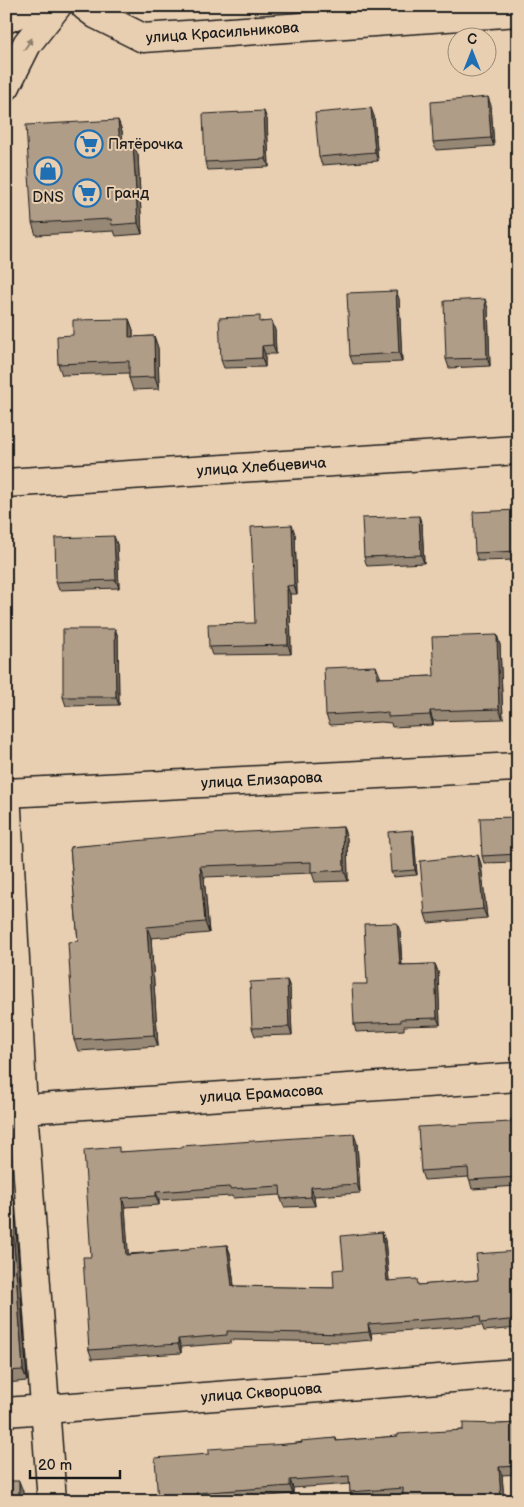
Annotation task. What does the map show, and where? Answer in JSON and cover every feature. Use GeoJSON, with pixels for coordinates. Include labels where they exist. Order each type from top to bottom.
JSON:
{"type":"FeatureCollection","features":[{"type":"Feature","properties":{"kind":"street"},"geometry":{"type":"LineString","coordinates":[[6,19],[36,6]]}},
{"type":"Feature","properties":{"kind":"street"},"geometry":{"type":"LineString","coordinates":[[6,86],[27,44],[57,6]]}},
{"type":"Feature","properties":{"kind":"street","name":"улица Красильникова"},"geometry":{"type":"LineString","coordinates":[[85,6],[97,16],[143,38],[518,12]]}},
{"type":"Feature","properties":{"kind":"street","name":"улица Хлебцевича"},"geometry":{"type":"LineString","coordinates":[[6,483],[518,450]]}},
{"type":"Feature","properties":{"kind":"street","name":"улица Елизарова"},"geometry":{"type":"LineString","coordinates":[[6,792],[518,767]]}},
{"type":"Feature","properties":{"kind":"street"},"geometry":{"type":"LineString","coordinates":[[6,792],[15,1110],[46,1409],[52,1501]]}},
{"type":"Feature","properties":{"kind":"street","name":"улица Ерамасова"},"geometry":{"type":"LineString","coordinates":[[15,1110],[518,1077]]}},
{"type":"Feature","properties":{"kind":"street","name":"улица Скворцова"},"geometry":{"type":"LineString","coordinates":[[6,1412],[518,1373]]}},
{"type":"Feature","properties":{"kind":"building"},"geometry":{"type":"Polygon","coordinates":[[[488,97],[491,138],[433,142],[431,102],[488,97]]]}},
{"type":"Feature","properties":{"kind":"building"},"geometry":{"type":"Polygon","coordinates":[[[371,108],[375,152],[319,157],[315,113],[371,108]]]}},
{"type":"Feature","properties":{"kind":"building"},"geometry":{"type":"Polygon","coordinates":[[[264,111],[266,159],[205,162],[203,114],[264,111]]]}},
{"type":"Feature","properties":{"kind":"building","name":"Гранд"},"geometry":{"type":"Polygon","coordinates":[[[118,120],[120,144],[133,144],[138,223],[112,225],[111,219],[32,223],[26,125],[118,120]]]}},
{"type":"Feature","properties":{"kind":"building"},"geometry":{"type":"Polygon","coordinates":[[[396,291],[399,353],[350,356],[347,293],[396,291]]]}},
{"type":"Feature","properties":{"kind":"building"},"geometry":{"type":"Polygon","coordinates":[[[485,299],[487,358],[446,359],[444,301],[485,299]]]}},
{"type":"Feature","properties":{"kind":"building"},"geometry":{"type":"Polygon","coordinates":[[[260,316],[260,322],[272,321],[273,345],[262,346],[262,358],[221,360],[219,318],[260,316]]]}},
{"type":"Feature","properties":{"kind":"building"},"geometry":{"type":"Polygon","coordinates":[[[129,319],[129,337],[154,336],[155,377],[129,378],[129,361],[58,364],[57,336],[73,335],[73,320],[129,319]]]}},
{"type":"Feature","properties":{"kind":"building"},"geometry":{"type":"Polygon","coordinates":[[[518,510],[518,551],[475,553],[473,512],[518,510]]]}},
{"type":"Feature","properties":{"kind":"building"},"geometry":{"type":"Polygon","coordinates":[[[419,516],[421,555],[364,557],[362,518],[419,516]]]}},
{"type":"Feature","properties":{"kind":"building"},"geometry":{"type":"Polygon","coordinates":[[[292,525],[294,585],[287,586],[288,645],[209,647],[208,624],[255,623],[251,527],[292,525]]]}},
{"type":"Feature","properties":{"kind":"building"},"geometry":{"type":"Polygon","coordinates":[[[114,536],[116,580],[56,582],[55,538],[114,536]]]}},
{"type":"Feature","properties":{"kind":"building"},"geometry":{"type":"Polygon","coordinates":[[[63,629],[115,629],[116,697],[63,697],[63,629]]]}},
{"type":"Feature","properties":{"kind":"building"},"geometry":{"type":"Polygon","coordinates":[[[497,635],[499,709],[430,711],[430,715],[388,717],[388,713],[378,712],[326,715],[324,668],[376,666],[377,678],[434,676],[432,637],[497,635]]]}},
{"type":"Feature","properties":{"kind":"building"},"geometry":{"type":"Polygon","coordinates":[[[518,817],[518,854],[482,856],[480,818],[518,817]]]}},
{"type":"Feature","properties":{"kind":"building"},"geometry":{"type":"Polygon","coordinates":[[[343,827],[344,870],[311,872],[311,862],[200,866],[205,922],[147,927],[154,1035],[74,1040],[68,942],[78,941],[70,847],[210,834],[343,827]]]}},
{"type":"Feature","properties":{"kind":"building"},"geometry":{"type":"Polygon","coordinates":[[[412,830],[415,870],[391,872],[388,832],[412,830]]]}},
{"type":"Feature","properties":{"kind":"building"},"geometry":{"type":"Polygon","coordinates":[[[478,855],[483,909],[425,914],[420,861],[478,855]]]}},
{"type":"Feature","properties":{"kind":"building"},"geometry":{"type":"Polygon","coordinates":[[[397,923],[400,965],[435,964],[437,1018],[401,1019],[401,1022],[354,1024],[352,984],[367,984],[364,924],[397,923]]]}},
{"type":"Feature","properties":{"kind":"building"},"geometry":{"type":"Polygon","coordinates":[[[287,980],[289,1027],[252,1028],[250,982],[287,980]]]}},
{"type":"Feature","properties":{"kind":"building"},"geometry":{"type":"Polygon","coordinates":[[[511,1119],[518,1119],[518,1177],[469,1180],[468,1168],[421,1171],[418,1127],[511,1122],[511,1119]]]}},
{"type":"Feature","properties":{"kind":"building"},"geometry":{"type":"Polygon","coordinates":[[[354,1134],[357,1184],[311,1187],[311,1197],[281,1199],[280,1186],[156,1192],[156,1196],[122,1198],[126,1255],[227,1245],[232,1286],[334,1288],[333,1270],[344,1269],[341,1236],[382,1232],[387,1281],[417,1279],[418,1285],[478,1280],[476,1254],[518,1251],[518,1319],[481,1323],[480,1316],[368,1324],[369,1332],[345,1334],[227,1331],[227,1335],[178,1339],[178,1344],[89,1350],[83,1257],[91,1257],[84,1150],[119,1147],[119,1152],[354,1134]]]}},
{"type":"Feature","properties":{"kind":"building"},"geometry":{"type":"Polygon","coordinates":[[[6,1189],[10,1189],[23,1370],[6,1371],[6,1189]]]}},
{"type":"Feature","properties":{"kind":"building"},"geometry":{"type":"Polygon","coordinates":[[[463,1423],[518,1423],[518,1466],[499,1467],[501,1501],[403,1501],[403,1488],[350,1492],[349,1476],[290,1480],[290,1486],[196,1493],[197,1501],[158,1501],[155,1458],[209,1454],[209,1449],[463,1430],[463,1423]]]}},
{"type":"Feature","properties":{"kind":"building"},"geometry":{"type":"Polygon","coordinates":[[[6,1481],[19,1481],[19,1501],[6,1501],[6,1481]]]}},
{"type":"Feature","properties":{"kind":"place","name":"Пятёрочка"},"geometry":{"type":"Point","coordinates":[89,144]}},
{"type":"Feature","properties":{"kind":"place","name":"DNS"},"geometry":{"type":"Point","coordinates":[48,171]}},
{"type":"Feature","properties":{"kind":"place","name":"Гранд"},"geometry":{"type":"Point","coordinates":[87,193]}}]}
